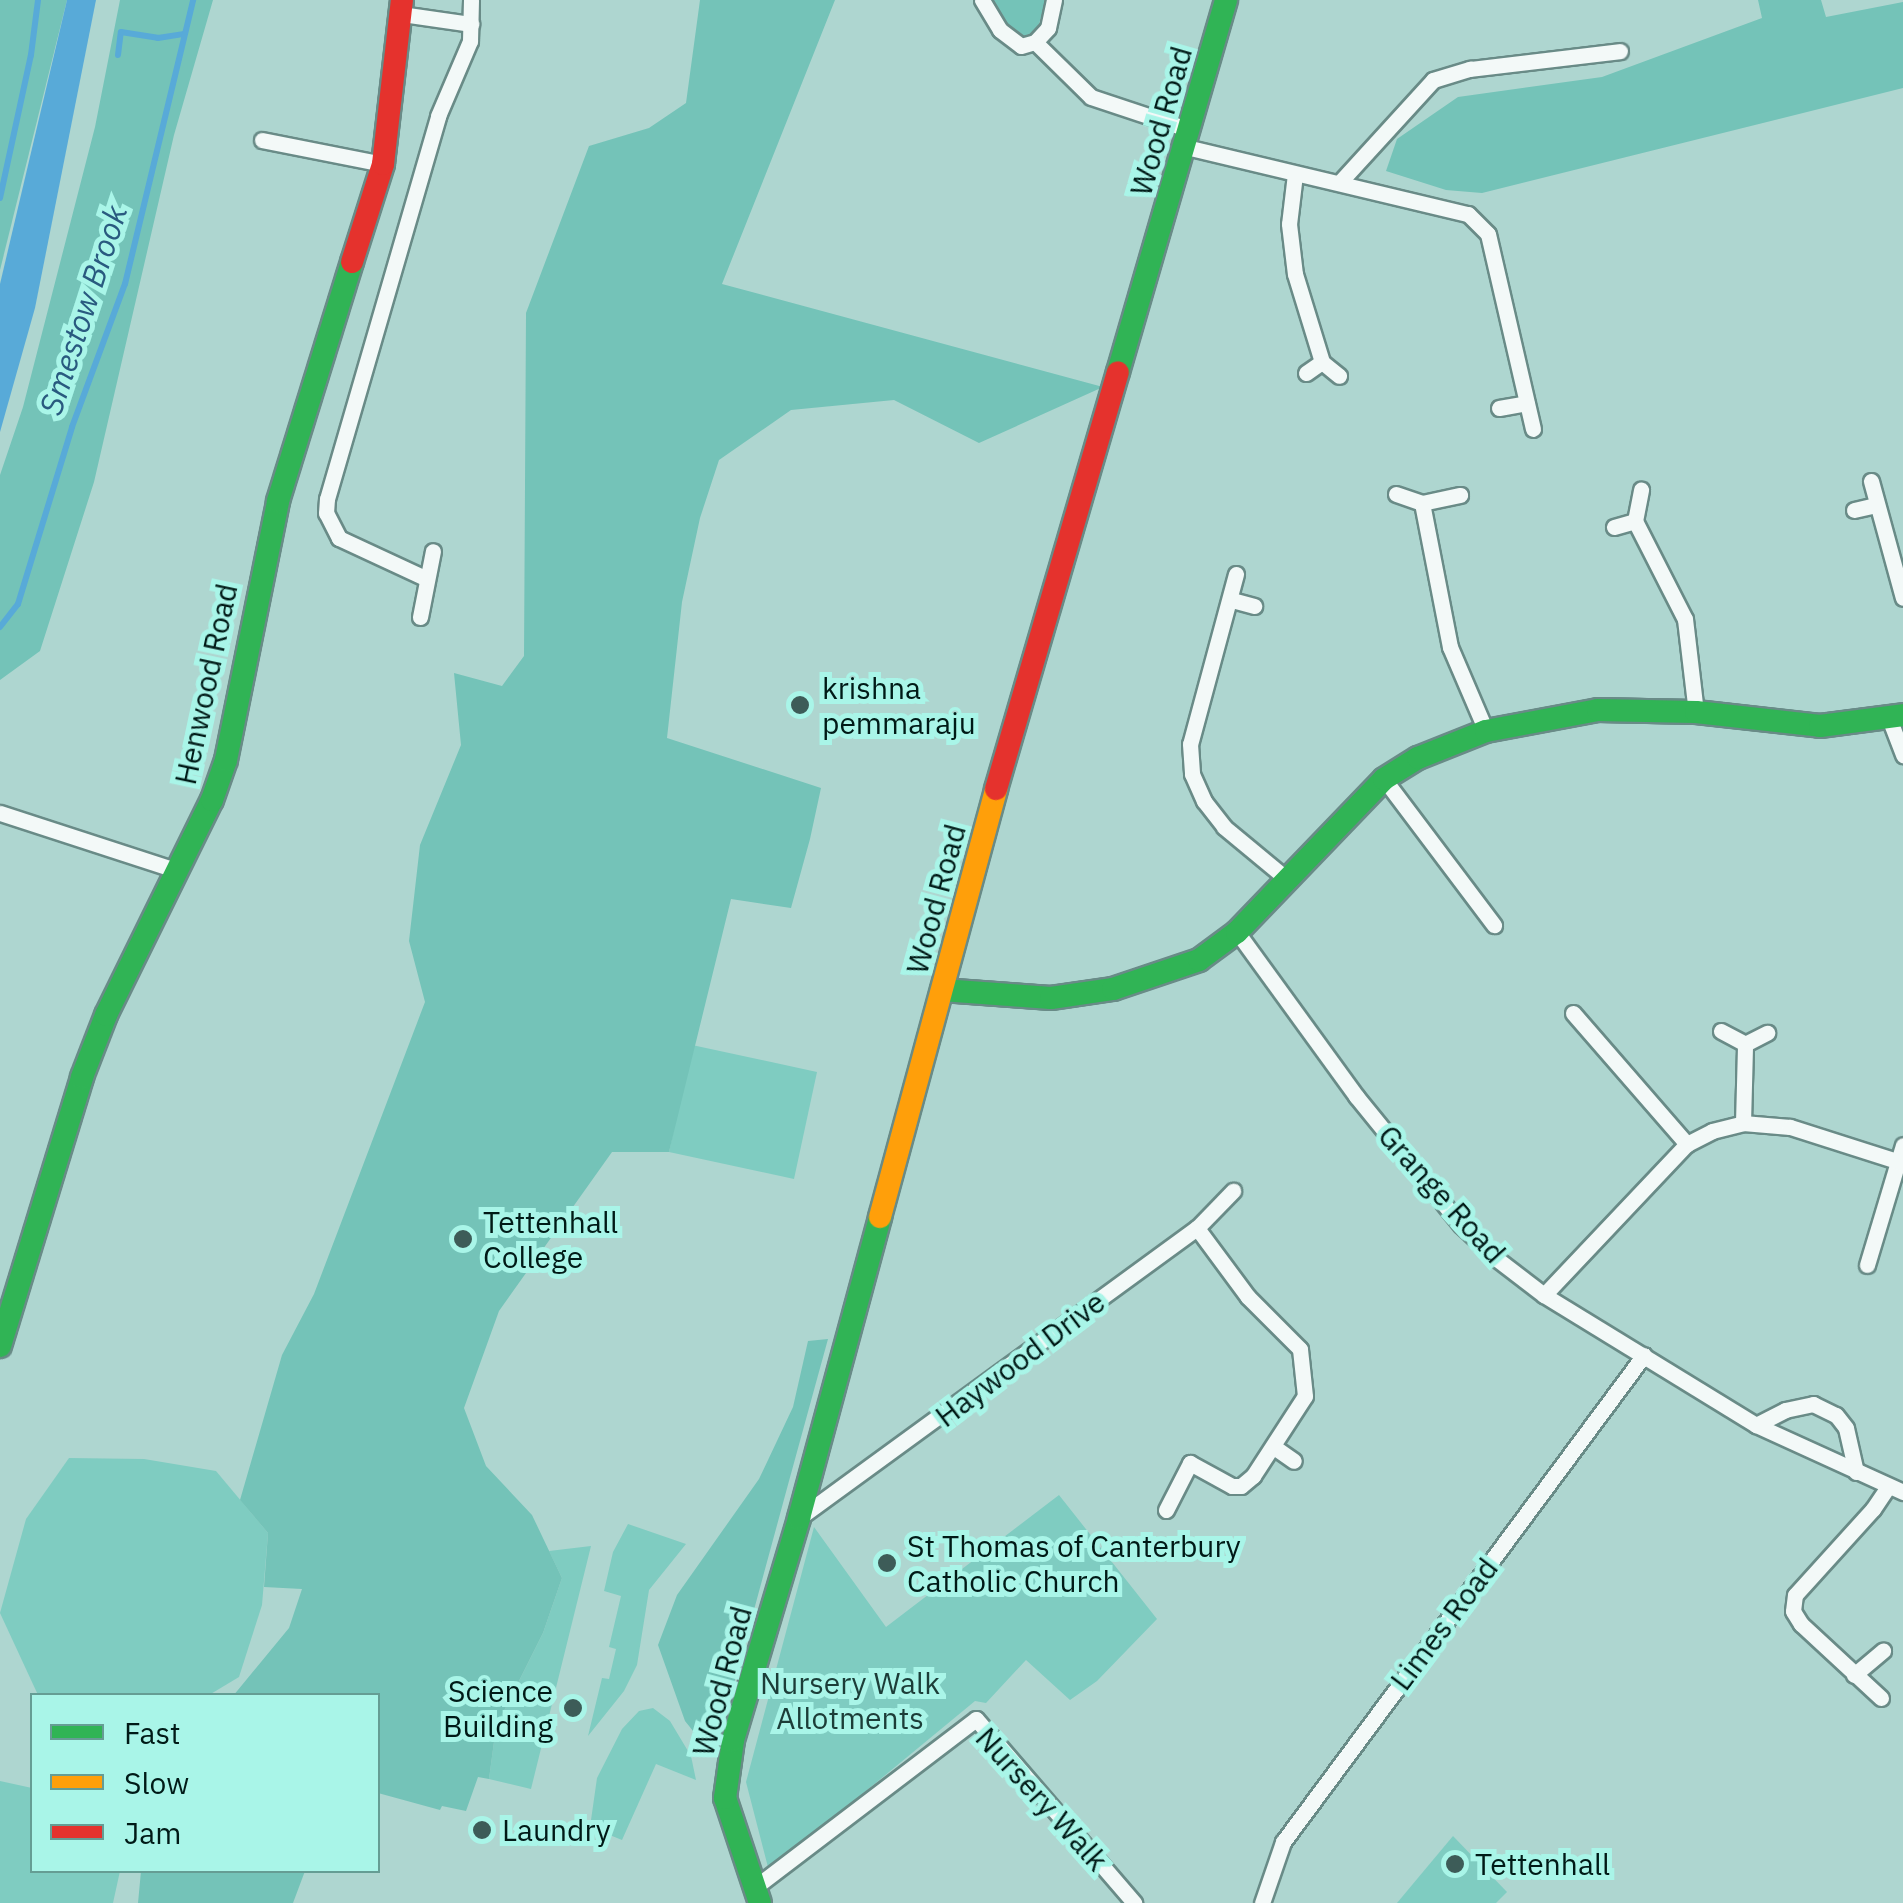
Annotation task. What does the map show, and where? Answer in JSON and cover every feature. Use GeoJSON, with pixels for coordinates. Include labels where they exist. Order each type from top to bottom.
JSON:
{"type":"FeatureCollection","features":[{"type":"Feature","properties":{"kind":"street"},"geometry":{"type":"LineString","coordinates":[[426,578],[339,538],[326,514],[438,116],[464,60],[471,0]]}},
{"type":"Feature","properties":{"kind":"street"},"geometry":{"type":"LineString","coordinates":[[982,0],[1000,30],[1017,44],[1035,42],[1048,28],[1054,0]]}},
{"type":"Feature","properties":{"kind":"street","name":"Wood Road"},"geometry":{"type":"LineString","coordinates":[[757,1896],[724,1798],[733,1740],[799,1518],[972,872],[1226,0]]}},
{"type":"Feature","properties":{"kind":"street","name":"Henwood Road"},"geometry":{"type":"LineString","coordinates":[[0,1346],[82,1078],[106,1015],[179,871],[226,760],[278,500],[384,164],[401,7],[471,24]]}},
{"type":"Feature","properties":{"kind":"street"},"geometry":{"type":"LineString","coordinates":[[1035,42],[1092,98],[1188,138],[1295,174],[1468,214],[1488,234],[1533,429]]}},
{"type":"Feature","properties":{"kind":"street"},"geometry":{"type":"LineString","coordinates":[[1340,182],[1433,80],[1470,69],[1620,51]]}},
{"type":"Feature","properties":{"kind":"street"},"geometry":{"type":"LineString","coordinates":[[262,140],[384,164]]}},
{"type":"Feature","properties":{"kind":"street"},"geometry":{"type":"LineString","coordinates":[[1295,174],[1289,224],[1295,274],[1322,362],[1339,376]]}},
{"type":"Feature","properties":{"kind":"street"},"geometry":{"type":"LineString","coordinates":[[1306,374],[1322,362]]}},
{"type":"Feature","properties":{"kind":"street"},"geometry":{"type":"LineString","coordinates":[[1499,408],[1527,403]]}},
{"type":"Feature","properties":{"kind":"street"},"geometry":{"type":"LineString","coordinates":[[1871,481],[1903,598]]}},
{"type":"Feature","properties":{"kind":"street"},"geometry":{"type":"LineString","coordinates":[[1641,490],[1635,520],[1685,618],[1696,712]]}},
{"type":"Feature","properties":{"kind":"street"},"geometry":{"type":"LineString","coordinates":[[1396,494],[1422,503],[1460,495]]}},
{"type":"Feature","properties":{"kind":"street"},"geometry":{"type":"LineString","coordinates":[[1422,503],[1450,647],[1486,731]]}},
{"type":"Feature","properties":{"kind":"street"},"geometry":{"type":"LineString","coordinates":[[1854,510],[1876,505]]}},
{"type":"Feature","properties":{"kind":"street"},"geometry":{"type":"LineString","coordinates":[[1614,527],[1635,520]]}},
{"type":"Feature","properties":{"kind":"street"},"geometry":{"type":"LineString","coordinates":[[420,617],[433,552]]}},
{"type":"Feature","properties":{"kind":"street"},"geometry":{"type":"LineString","coordinates":[[1236,574],[1190,744],[1192,774],[1204,801],[1224,827],[1288,880]]}},
{"type":"Feature","properties":{"kind":"street"},"geometry":{"type":"LineString","coordinates":[[1232,600],[1254,606]]}},
{"type":"Feature","properties":{"kind":"street"},"geometry":{"type":"LineString","coordinates":[[942,990],[1052,998],[1113,990],[1198,960],[1237,932],[1384,779],[1418,758],[1486,731],[1598,710],[1696,712],[1820,726],[1896,717],[1903,755]]}},
{"type":"Feature","properties":{"kind":"street"},"geometry":{"type":"LineString","coordinates":[[1384,779],[1494,925]]}},
{"type":"Feature","properties":{"kind":"street"},"geometry":{"type":"LineString","coordinates":[[0,813],[179,871]]}},
{"type":"Feature","properties":{"kind":"street","name":"Grange Road"},"geometry":{"type":"LineString","coordinates":[[1237,932],[1356,1096],[1461,1225],[1544,1295],[1756,1425],[1896,1489]]}},
{"type":"Feature","properties":{"kind":"street"},"geometry":{"type":"LineString","coordinates":[[1573,1013],[1686,1144]]}},
{"type":"Feature","properties":{"kind":"street"},"geometry":{"type":"LineString","coordinates":[[1722,1031],[1745,1044]]}},
{"type":"Feature","properties":{"kind":"street"},"geometry":{"type":"LineString","coordinates":[[1745,1044],[1767,1033]]}},
{"type":"Feature","properties":{"kind":"street"},"geometry":{"type":"LineString","coordinates":[[1743,1123],[1745,1044]]}},
{"type":"Feature","properties":{"kind":"street"},"geometry":{"type":"LineString","coordinates":[[1544,1295],[1686,1144],[1712,1131],[1743,1123],[1815,1132],[1901,1156],[1867,1265]]}},
{"type":"Feature","properties":{"kind":"street","name":"Haywood Drive"},"geometry":{"type":"LineString","coordinates":[[799,1518],[1197,1228],[1233,1190]]}},
{"type":"Feature","properties":{"kind":"street"},"geometry":{"type":"LineString","coordinates":[[1166,1510],[1190,1463],[1232,1486],[1241,1486],[1263,1466],[1305,1396],[1300,1349],[1248,1297],[1197,1228]]}},
{"type":"Feature","properties":{"kind":"street","name":"Limes Road"},"geometry":{"type":"LineString","coordinates":[[1262,1903],[1284,1842],[1644,1355]]}},
{"type":"Feature","properties":{"kind":"street"},"geometry":{"type":"LineString","coordinates":[[1756,1425],[1785,1410],[1813,1404],[1836,1416],[1846,1428],[1856,1472]]}},
{"type":"Feature","properties":{"kind":"street"},"geometry":{"type":"LineString","coordinates":[[1274,1447],[1294,1461]]}},
{"type":"Feature","properties":{"kind":"street"},"geometry":{"type":"LineString","coordinates":[[1881,1698],[1801,1624],[1794,1611],[1794,1594],[1896,1489]]}},
{"type":"Feature","properties":{"kind":"street"},"geometry":{"type":"LineString","coordinates":[[1854,1675],[1882,1651]]}},
{"type":"Feature","properties":{"kind":"street","name":"Nursery Walk"},"geometry":{"type":"LineString","coordinates":[[757,1896],[976,1719],[1134,1903]]}},
{"type":"Feature","properties":{"kind":"green space"},"geometry":{"type":"Polygon","coordinates":[[[0,0],[67,0],[0,270],[0,0]]]}},
{"type":"Feature","properties":{"kind":"green space"},"geometry":{"type":"Polygon","coordinates":[[[120,0],[213,0],[174,135],[94,482],[40,651],[0,680],[0,475],[23,407],[95,127],[120,0]]]}},
{"type":"Feature","properties":{"kind":"green space"},"geometry":{"type":"Polygon","coordinates":[[[700,0],[835,0],[722,284],[1103,387],[979,443],[894,400],[791,410],[719,460],[700,518],[682,602],[667,738],[821,788],[791,908],[731,899],[669,1152],[612,1152],[499,1311],[464,1408],[486,1466],[532,1515],[562,1578],[543,1633],[496,1727],[489,1779],[478,1777],[466,1811],[442,1806],[440,1810],[380,1794],[380,1693],[235,1693],[289,1628],[302,1589],[264,1587],[268,1533],[240,1500],[282,1355],[314,1294],[425,1002],[409,941],[420,845],[461,745],[454,673],[502,686],[524,656],[526,313],[589,146],[649,128],[686,103],[700,0]]]}},
{"type":"Feature","properties":{"kind":"green space"},"geometry":{"type":"Polygon","coordinates":[[[992,0],[1046,0],[1037,31],[1023,38],[999,19],[992,0]]]}},
{"type":"Feature","properties":{"kind":"green space"},"geometry":{"type":"Polygon","coordinates":[[[1758,0],[1821,0],[1826,17],[1903,2],[1903,88],[1482,193],[1446,190],[1386,171],[1397,139],[1458,97],[1602,77],[1762,18],[1758,0]]]}},
{"type":"Feature","properties":{"kind":"green space"},"geometry":{"type":"Polygon","coordinates":[[[692,1045],[817,1072],[794,1179],[669,1152],[692,1045]]]}},
{"type":"Feature","properties":{"kind":"green space"},"geometry":{"type":"Polygon","coordinates":[[[828,1339],[714,1757],[685,1721],[658,1645],[677,1595],[759,1479],[793,1407],[808,1341],[828,1339]]]}},
{"type":"Feature","properties":{"kind":"green space"},"geometry":{"type":"Polygon","coordinates":[[[69,1458],[144,1459],[216,1471],[268,1533],[262,1605],[239,1677],[212,1693],[37,1693],[0,1613],[26,1519],[69,1458]]]}},
{"type":"Feature","properties":{"kind":"green space","name":"Nursery Walk Allotments"},"geometry":{"type":"Polygon","coordinates":[[[1059,1495],[1157,1619],[1097,1681],[1070,1700],[1026,1660],[986,1703],[975,1701],[769,1871],[746,1782],[814,1527],[886,1627],[1059,1495]]]}},
{"type":"Feature","properties":{"kind":"green space"},"geometry":{"type":"Polygon","coordinates":[[[628,1524],[686,1544],[649,1590],[637,1665],[624,1691],[588,1736],[602,1678],[609,1679],[616,1649],[609,1647],[621,1596],[604,1591],[613,1552],[628,1524]]]}},
{"type":"Feature","properties":{"kind":"green space"},"geometry":{"type":"Polygon","coordinates":[[[591,1546],[531,1789],[489,1779],[496,1727],[543,1633],[562,1578],[549,1551],[591,1546]]]}},
{"type":"Feature","properties":{"kind":"green space"},"geometry":{"type":"Polygon","coordinates":[[[653,1708],[670,1721],[691,1756],[696,1780],[656,1764],[622,1840],[590,1827],[597,1778],[622,1729],[639,1711],[653,1708]]]}},
{"type":"Feature","properties":{"kind":"green space"},"geometry":{"type":"Polygon","coordinates":[[[0,1781],[30,1788],[30,1873],[120,1873],[113,1903],[0,1903],[0,1781]]]}},
{"type":"Feature","properties":{"kind":"green space","name":"Tettenhall"},"geometry":{"type":"Polygon","coordinates":[[[1453,1836],[1507,1892],[1496,1903],[1397,1903],[1453,1836]]]}},
{"type":"Feature","properties":{"kind":"green space"},"geometry":{"type":"Polygon","coordinates":[[[141,1873],[304,1873],[293,1903],[138,1903],[141,1873]]]}},
{"type":"Feature","properties":{"kind":"water"},"geometry":{"type":"Polygon","coordinates":[[[67,0],[96,0],[35,308],[0,432],[0,284],[67,0]]]}},
{"type":"Feature","properties":{"kind":"waterway"},"geometry":{"type":"LineString","coordinates":[[0,198],[31,55],[38,0]]}},
{"type":"Feature","properties":{"kind":"waterway","name":"Smestow Brook"},"geometry":{"type":"LineString","coordinates":[[0,627],[18,604],[72,427],[125,284],[193,0]]}},
{"type":"Feature","properties":{"kind":"waterway"},"geometry":{"type":"LineString","coordinates":[[118,55],[121,32],[158,38],[183,34]]}},
{"type":"Feature","properties":{"kind":"traffic: fast"},"geometry":{"type":"LineString","coordinates":[[1118,372],[1226,0]]}},
{"type":"Feature","properties":{"kind":"traffic: fast"},"geometry":{"type":"LineString","coordinates":[[0,1346],[82,1077],[106,1015],[212,800],[226,760],[278,501],[352,262]]}},
{"type":"Feature","properties":{"kind":"traffic: fast"},"geometry":{"type":"LineString","coordinates":[[942,990],[1051,998],[1113,989],[1199,960],[1237,932],[1384,779],[1418,758],[1486,731],[1598,710],[1696,712],[1820,726],[1903,715]]}},
{"type":"Feature","properties":{"kind":"traffic: fast"},"geometry":{"type":"LineString","coordinates":[[760,1903],[725,1798],[733,1740],[799,1518],[880,1217]]}},
{"type":"Feature","properties":{"kind":"traffic: slow"},"geometry":{"type":"LineString","coordinates":[[880,1217],[996,789]]}},
{"type":"Feature","properties":{"kind":"traffic: jam"},"geometry":{"type":"LineString","coordinates":[[352,262],[383,164],[402,0]]}},
{"type":"Feature","properties":{"kind":"traffic: jam"},"geometry":{"type":"LineString","coordinates":[[996,789],[1118,372]]}},
{"type":"Feature","properties":{"kind":"place","name":"krishna pemmaraju"},"geometry":{"type":"Point","coordinates":[800,705]}},
{"type":"Feature","properties":{"kind":"place","name":"Tettenhall College"},"geometry":{"type":"Point","coordinates":[463,1239]}},
{"type":"Feature","properties":{"kind":"place","name":"St Thomas of Canterbury Catholic Church"},"geometry":{"type":"Point","coordinates":[887,1563]}},
{"type":"Feature","properties":{"kind":"place","name":"Science Building"},"geometry":{"type":"Point","coordinates":[573,1708]}},
{"type":"Feature","properties":{"kind":"place","name":"Laundry"},"geometry":{"type":"Point","coordinates":[482,1830]}},
{"type":"Feature","properties":{"kind":"place","name":"Tettenhall"},"geometry":{"type":"Point","coordinates":[1455,1864]}}]}
